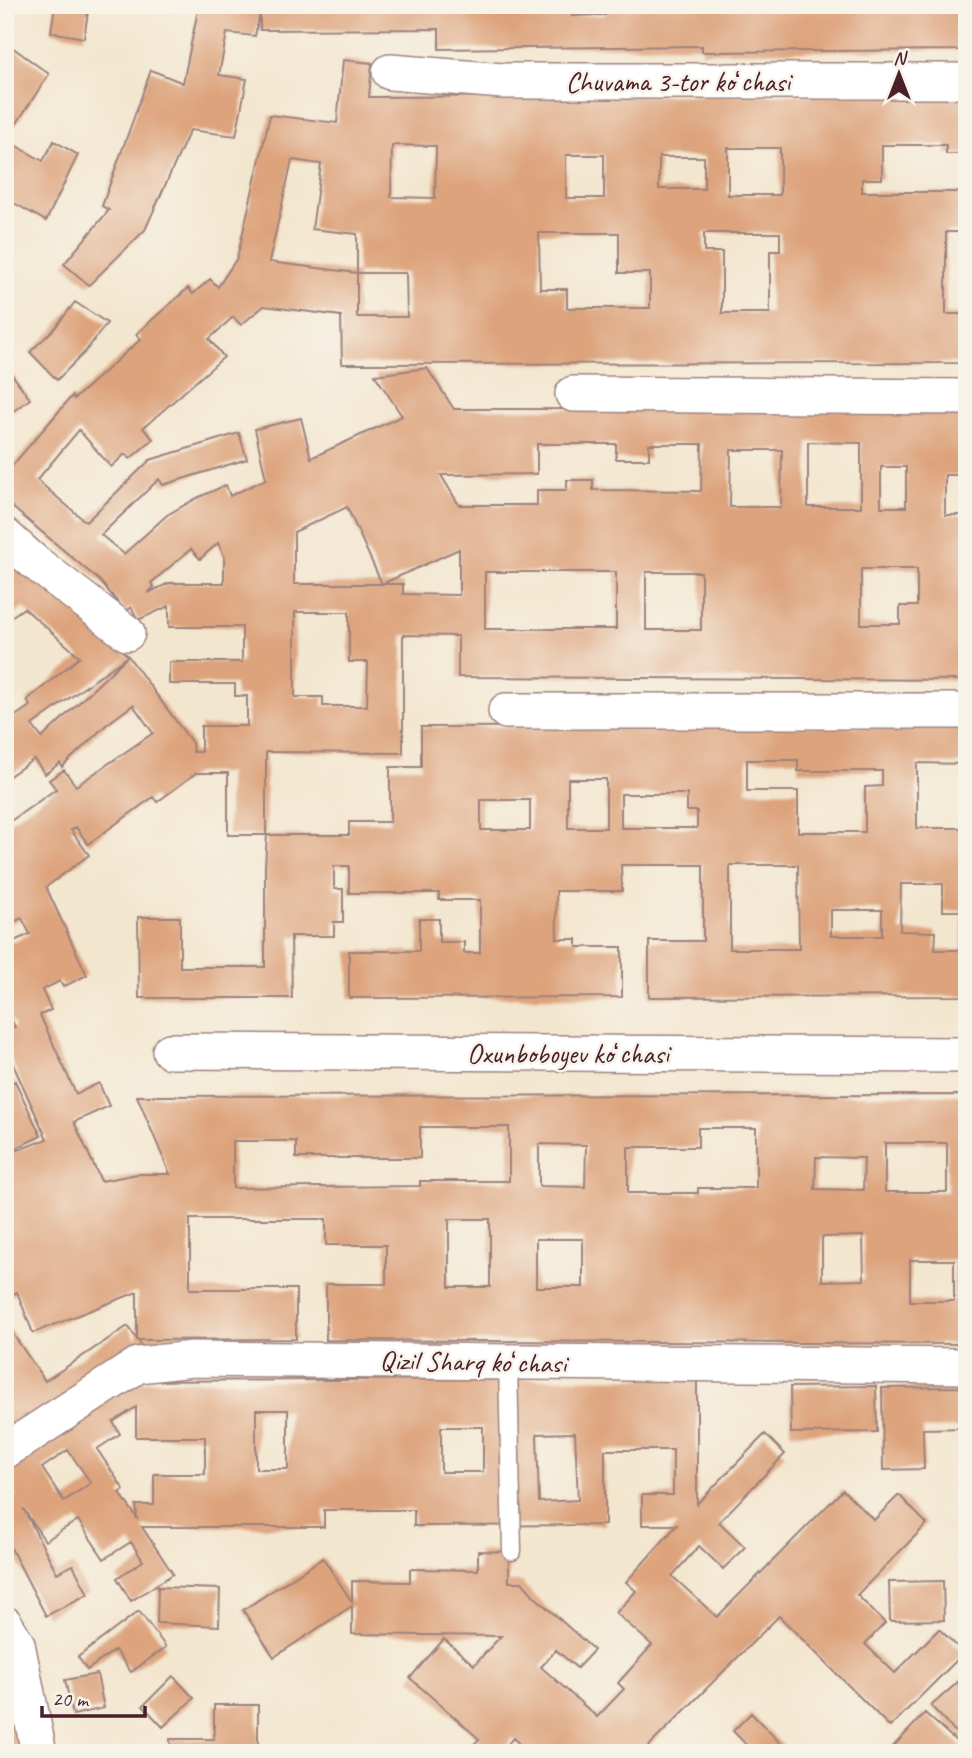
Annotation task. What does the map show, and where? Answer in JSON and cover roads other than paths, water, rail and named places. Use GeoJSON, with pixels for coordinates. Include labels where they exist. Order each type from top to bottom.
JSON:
{"type":"FeatureCollection","features":[{"type":"Feature","properties":{"kind":"street","name":"Chuvama 3-tor koʻchasi"},"geometry":{"type":"LineString","coordinates":[[390,72],[503,81],[967,81]]}},
{"type":"Feature","properties":{"kind":"street"},"geometry":{"type":"LineString","coordinates":[[573,394],[967,397]]}},
{"type":"Feature","properties":{"kind":"street"},"geometry":{"type":"LineString","coordinates":[[5,536],[33,561],[127,633]]}},
{"type":"Feature","properties":{"kind":"street"},"geometry":{"type":"LineString","coordinates":[[506,711],[967,711]]}},
{"type":"Feature","properties":{"kind":"street","name":"Oxunboboyev koʻchasi"},"geometry":{"type":"LineString","coordinates":[[170,1051],[967,1055]]}},
{"type":"Feature","properties":{"kind":"street","name":"Qizil Sharq koʻchasi"},"geometry":{"type":"LineString","coordinates":[[5,1451],[138,1364],[192,1359],[967,1366]]}},
{"type":"Feature","properties":{"kind":"street"},"geometry":{"type":"LineString","coordinates":[[5,1624],[17,1644],[39,1753]]}},
{"type":"Feature","properties":{"kind":"lane"},"geometry":{"type":"LineString","coordinates":[[508,1362],[512,1551]]}}]}
